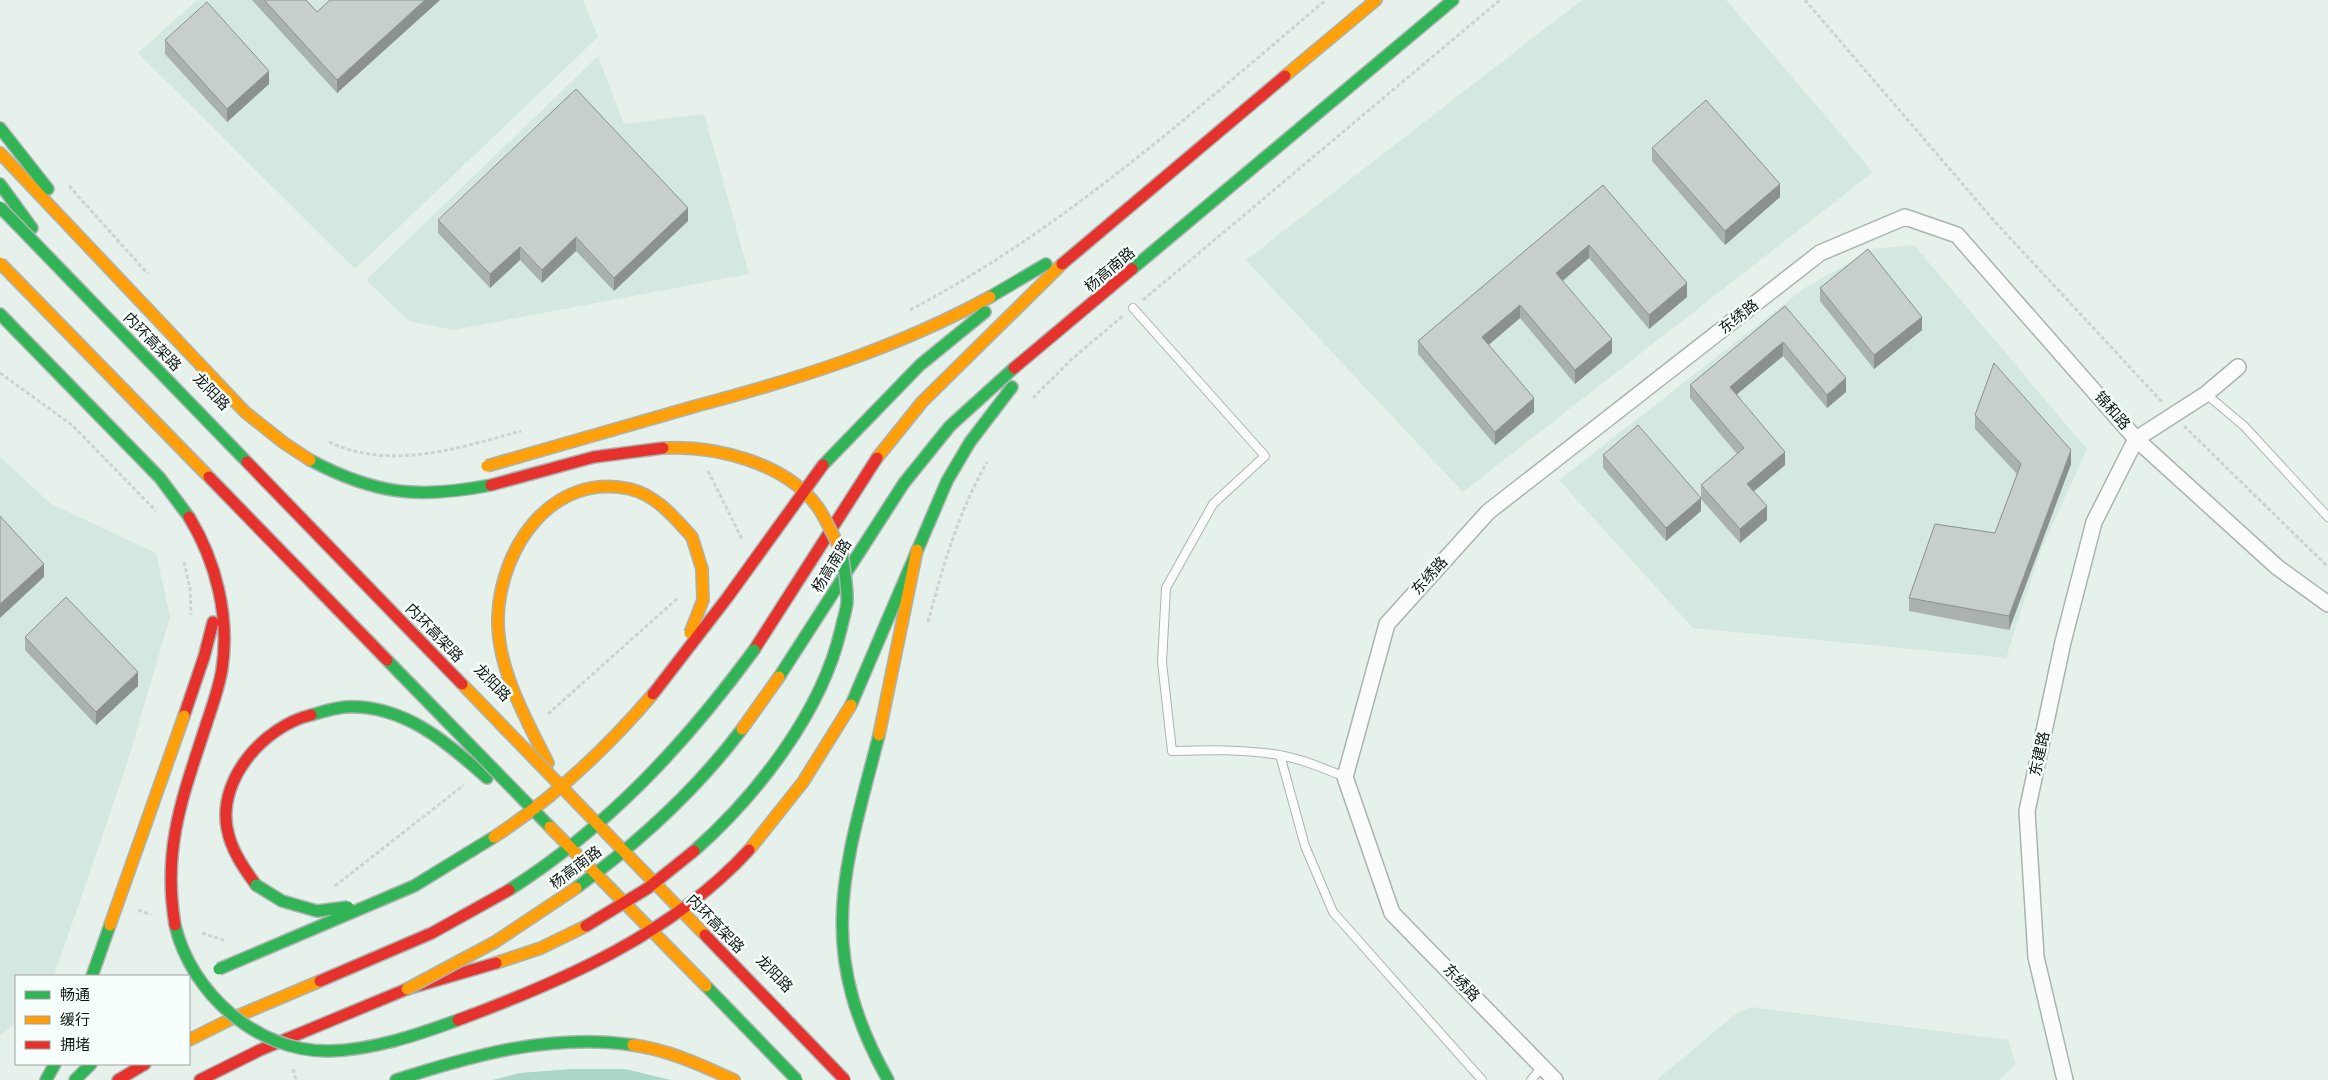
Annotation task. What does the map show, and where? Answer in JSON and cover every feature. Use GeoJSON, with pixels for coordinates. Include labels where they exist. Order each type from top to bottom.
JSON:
{"type":"FeatureCollection","features":[{"type":"Feature","properties":{"kind":"main road","name":"杨高南路"},"geometry":{"type":"LineString","coordinates":[[190,1040],[233,1018],[449,925],[538,872],[584,836],[658,769],[704,718],[754,650],[874,461],[922,402],[996,326],[1100,230],[1376,0]]}},
{"type":"Feature","properties":{"kind":"main road","name":"杨高南路"},"geometry":{"type":"LineString","coordinates":[[200,1080],[260,1050],[407,989],[455,966],[501,938],[604,867],[647,830],[693,786],[725,750],[779,677],[871,531],[909,476],[950,426],[994,384],[1058,333],[1453,0]]}},
{"type":"Feature","properties":{"kind":"main road"},"geometry":{"type":"LineString","coordinates":[[0,128],[103,263]]}},
{"type":"Feature","properties":{"kind":"main road"},"geometry":{"type":"LineString","coordinates":[[0,153],[245,412],[270,435],[315,463],[364,483],[394,492],[426,494],[491,485],[586,459],[623,452],[660,448],[700,448],[740,456],[773,470],[805,492],[827,518],[840,548],[847,578],[846,615],[834,659],[811,705],[788,743],[749,795],[699,847],[674,868],[630,901],[586,926],[540,948],[488,966],[407,989]]}},
{"type":"Feature","properties":{"kind":"main road"},"geometry":{"type":"LineString","coordinates":[[0,184],[33,229]]}},
{"type":"Feature","properties":{"kind":"main road","name":"龙阳路"},"geometry":{"type":"LineString","coordinates":[[0,200],[33,229],[548,763],[858,1080]]}},
{"type":"Feature","properties":{"kind":"main road","name":"内环高架路"},"geometry":{"type":"LineString","coordinates":[[0,207],[846,1080]]}},
{"type":"Feature","properties":{"kind":"main road"},"geometry":{"type":"LineString","coordinates":[[483,467],[805,376],[854,360],[964,310],[1027,275],[1100,230]]}},
{"type":"Feature","properties":{"kind":"main road"},"geometry":{"type":"LineString","coordinates":[[190,987],[219,969],[414,886],[496,836],[575,776],[615,738],[658,688],[727,598],[822,464],[874,409],[929,356],[1100,230]]}},
{"type":"Feature","properties":{"kind":"main road"},"geometry":{"type":"LineString","coordinates":[[0,263],[797,1080]]}},
{"type":"Feature","properties":{"kind":"main road"},"geometry":{"type":"LineString","coordinates":[[0,314],[55,368],[183,505],[208,554],[217,586],[224,644],[222,669],[182,800],[172,842],[170,878],[172,912],[180,944],[191,970],[210,997],[238,1021],[272,1039],[305,1048],[336,1051],[400,1040],[434,1029],[552,982],[621,949],[701,895],[753,847],[794,798],[824,753],[850,705],[867,670],[947,481],[970,442],[998,403],[1058,333]]}},
{"type":"Feature","properties":{"kind":"main road"},"geometry":{"type":"LineString","coordinates":[[0,331],[55,368]]}},
{"type":"Feature","properties":{"kind":"main road"},"geometry":{"type":"LineString","coordinates":[[338,473],[365,479],[417,481]]}},
{"type":"Feature","properties":{"kind":"main road"},"geometry":{"type":"LineString","coordinates":[[548,763],[522,712],[510,679],[498,618],[501,584],[509,559],[525,533],[539,515],[558,499],[572,491],[599,486],[624,487],[649,496],[668,508],[682,522],[692,537],[702,569],[703,600],[690,633],[658,688]]}},
{"type":"Feature","properties":{"kind":"main road"},"geometry":{"type":"LineString","coordinates":[[257,544],[781,1080]]}},
{"type":"Feature","properties":{"kind":"main road"},"geometry":{"type":"LineString","coordinates":[[888,1080],[866,1040],[852,1002],[844,966],[842,897],[851,850],[894,673],[917,550]]}},
{"type":"Feature","properties":{"kind":"main road"},"geometry":{"type":"LineString","coordinates":[[92,975],[184,716],[213,623],[217,586]]}},
{"type":"Feature","properties":{"kind":"main road"},"geometry":{"type":"LineString","coordinates":[[414,886],[354,906],[317,911],[282,902],[256,885],[245,873],[226,832],[227,803],[235,776],[248,755],[265,738],[285,725],[315,714],[340,708],[387,712],[416,723],[452,747],[487,778]]}},
{"type":"Feature","properties":{"kind":"main road"},"geometry":{"type":"LineString","coordinates":[[396,1080],[453,1061],[501,1049],[547,1041],[589,1040],[651,1048],[687,1059],[734,1080]]}},
{"type":"Feature","properties":{"kind":"main road"},"geometry":{"type":"LineString","coordinates":[[46,1080],[54,1065]]}},
{"type":"Feature","properties":{"kind":"main road"},"geometry":{"type":"LineString","coordinates":[[75,1080],[90,1065]]}},
{"type":"Feature","properties":{"kind":"main road"},"geometry":{"type":"LineString","coordinates":[[118,1080],[143,1065]]}},
{"type":"Feature","properties":{"kind":"street","name":"锦和路"},"geometry":{"type":"LineString","coordinates":[[1905,217],[1958,235],[2136,439],[2277,567],[2328,604]]}},
{"type":"Feature","properties":{"kind":"street","name":"东绣路"},"geometry":{"type":"LineString","coordinates":[[1555,1080],[1392,912],[1345,777],[1387,624],[1488,512],[1820,253],[1905,217]]}},
{"type":"Feature","properties":{"kind":"street"},"geometry":{"type":"LineString","coordinates":[[2136,439],[2206,394],[2238,367]]}},
{"type":"Feature","properties":{"kind":"street","name":"东建路"},"geometry":{"type":"LineString","coordinates":[[2065,1080],[2036,958],[2027,811],[2063,642],[2094,522],[2136,439]]}},
{"type":"Feature","properties":{"kind":"lane"},"geometry":{"type":"LineString","coordinates":[[1133,308],[1265,456],[1213,504],[1166,588],[1162,662],[1172,751],[1233,750],[1280,755],[1310,762],[1345,777]]}},
{"type":"Feature","properties":{"kind":"lane"},"geometry":{"type":"LineString","coordinates":[[2206,394],[2244,426],[2328,517]]}},
{"type":"Feature","properties":{"kind":"lane"},"geometry":{"type":"LineString","coordinates":[[1280,755],[1305,846],[1333,912],[1482,1080]]}},
{"type":"Feature","properties":{"kind":"lane"},"geometry":{"type":"LineString","coordinates":[[1531,1080],[1542,1067]]}},
{"type":"Feature","properties":{"kind":"path"},"geometry":{"type":"LineString","coordinates":[[904,313],[958,285],[1054,222],[1160,139],[1326,0]]}},
{"type":"Feature","properties":{"kind":"path"},"geometry":{"type":"LineString","coordinates":[[1029,402],[1073,358],[1500,0]]}},
{"type":"Feature","properties":{"kind":"path"},"geometry":{"type":"LineString","coordinates":[[1804,0],[1996,223],[2174,416],[2328,567]]}},
{"type":"Feature","properties":{"kind":"path"},"geometry":{"type":"LineString","coordinates":[[66,182],[150,276]]}},
{"type":"Feature","properties":{"kind":"path"},"geometry":{"type":"LineString","coordinates":[[0,373],[72,425],[159,515]]}},
{"type":"Feature","properties":{"kind":"path"},"geometry":{"type":"LineString","coordinates":[[326,440],[342,448],[378,455],[415,455],[450,450],[526,429]]}},
{"type":"Feature","properties":{"kind":"path"},"geometry":{"type":"LineString","coordinates":[[928,624],[942,568],[958,520],[988,460]]}},
{"type":"Feature","properties":{"kind":"path"},"geometry":{"type":"LineString","coordinates":[[182,556],[190,588],[190,622]]}},
{"type":"Feature","properties":{"kind":"path"},"geometry":{"type":"LineString","coordinates":[[547,714],[686,591]]}},
{"type":"Feature","properties":{"kind":"path"},"geometry":{"type":"LineString","coordinates":[[333,887],[470,780]]}},
{"type":"Feature","properties":{"kind":"shaded area"},"geometry":{"type":"Polygon","coordinates":[[[197,0],[583,0],[598,37],[355,269],[138,53],[197,0]]]}},
{"type":"Feature","properties":{"kind":"shaded area"},"geometry":{"type":"Polygon","coordinates":[[[1582,0],[1726,0],[1873,172],[1463,492],[1246,260],[1582,0]]]}},
{"type":"Feature","properties":{"kind":"shaded area"},"geometry":{"type":"Polygon","coordinates":[[[598,56],[624,124],[704,114],[749,274],[453,330],[409,321],[366,280],[598,56]]]}},
{"type":"Feature","properties":{"kind":"shaded area"},"geometry":{"type":"Polygon","coordinates":[[[1914,245],[2087,449],[2041,550],[2006,658],[1693,628],[1559,480],[1805,288],[1873,249],[1914,245]]]}},
{"type":"Feature","properties":{"kind":"shaded area"},"geometry":{"type":"Polygon","coordinates":[[[0,457],[51,504],[156,553],[170,617],[126,767],[54,975],[15,975],[15,1024],[0,1036],[0,457]]]}},
{"type":"Feature","properties":{"kind":"shaded area"},"geometry":{"type":"Polygon","coordinates":[[[1751,1007],[2008,1040],[2016,1064],[1999,1080],[1657,1080],[1734,1015],[1751,1007]]]}},
{"type":"Feature","properties":{"kind":"green space"},"geometry":{"type":"Polygon","coordinates":[[[571,1069],[625,1069],[671,1080],[493,1080],[520,1073],[571,1069]]]}},
{"type":"Feature","properties":{"kind":"building"},"geometry":{"type":"Polygon","coordinates":[[[264,0],[306,0],[317,12],[330,0],[425,0],[337,80],[264,0]]]}},
{"type":"Feature","properties":{"kind":"building"},"geometry":{"type":"Polygon","coordinates":[[[207,2],[269,71],[227,109],[165,40],[207,2]]]}},
{"type":"Feature","properties":{"kind":"building"},"geometry":{"type":"Polygon","coordinates":[[[576,89],[688,208],[614,278],[576,237],[542,270],[520,247],[490,274],[438,220],[576,89]]]}},
{"type":"Feature","properties":{"kind":"building"},"geometry":{"type":"Polygon","coordinates":[[[1706,100],[1780,184],[1725,231],[1652,148],[1706,100]]]}},
{"type":"Feature","properties":{"kind":"building"},"geometry":{"type":"Polygon","coordinates":[[[1603,185],[1687,283],[1649,315],[1589,245],[1556,273],[1612,339],[1575,370],[1520,305],[1482,337],[1534,398],[1495,432],[1418,341],[1603,185]]]}},
{"type":"Feature","properties":{"kind":"building"},"geometry":{"type":"Polygon","coordinates":[[[1868,249],[1922,317],[1874,355],[1820,288],[1868,249]]]}},
{"type":"Feature","properties":{"kind":"building"},"geometry":{"type":"Polygon","coordinates":[[[1785,306],[1846,378],[1827,395],[1783,342],[1730,387],[1785,452],[1747,484],[1767,506],[1740,529],[1701,485],[1744,448],[1690,385],[1785,306]]]}},
{"type":"Feature","properties":{"kind":"building"},"geometry":{"type":"Polygon","coordinates":[[[1994,363],[2071,450],[2009,616],[1909,598],[1935,524],[1995,533],[2021,464],[1975,415],[1994,363]]]}},
{"type":"Feature","properties":{"kind":"building"},"geometry":{"type":"Polygon","coordinates":[[[1638,425],[1701,498],[1666,528],[1603,455],[1638,425]]]}},
{"type":"Feature","properties":{"kind":"building"},"geometry":{"type":"Polygon","coordinates":[[[0,516],[44,564],[0,604],[0,516]]]}},
{"type":"Feature","properties":{"kind":"building"},"geometry":{"type":"Polygon","coordinates":[[[66,597],[138,672],[96,712],[25,637],[66,597]]]}},
{"type":"Feature","properties":{"kind":"traffic: fast"},"geometry":{"type":"LineString","coordinates":[[1132,269],[1453,0]]}},
{"type":"Feature","properties":{"kind":"traffic: fast"},"geometry":{"type":"LineString","coordinates":[[0,128],[48,189]]}},
{"type":"Feature","properties":{"kind":"traffic: fast"},"geometry":{"type":"LineString","coordinates":[[0,184],[32,228]]}},
{"type":"Feature","properties":{"kind":"traffic: fast"},"geometry":{"type":"LineString","coordinates":[[0,207],[247,462]]}},
{"type":"Feature","properties":{"kind":"traffic: fast"},"geometry":{"type":"LineString","coordinates":[[990,297],[1046,264]]}},
{"type":"Feature","properties":{"kind":"traffic: fast"},"geometry":{"type":"LineString","coordinates":[[823,465],[920,365],[985,312]]}},
{"type":"Feature","properties":{"kind":"traffic: fast"},"geometry":{"type":"LineString","coordinates":[[0,314],[160,478],[189,517]]}},
{"type":"Feature","properties":{"kind":"traffic: fast"},"geometry":{"type":"LineString","coordinates":[[779,677],[904,483],[950,426],[1014,368]]}},
{"type":"Feature","properties":{"kind":"traffic: fast"},"geometry":{"type":"LineString","coordinates":[[851,705],[947,481],[970,442],[1012,387]]}},
{"type":"Feature","properties":{"kind":"traffic: fast"},"geometry":{"type":"LineString","coordinates":[[310,460],[356,481],[398,491],[442,492],[491,485]]}},
{"type":"Feature","properties":{"kind":"traffic: fast"},"geometry":{"type":"LineString","coordinates":[[694,851],[718,829],[763,778],[803,721],[819,691],[832,660],[847,606],[842,553]]}},
{"type":"Feature","properties":{"kind":"traffic: fast"},"geometry":{"type":"LineString","coordinates":[[509,890],[579,839],[643,782],[701,718],[754,650]]}},
{"type":"Feature","properties":{"kind":"traffic: fast"},"geometry":{"type":"LineString","coordinates":[[387,660],[550,827]]}},
{"type":"Feature","properties":{"kind":"traffic: fast"},"geometry":{"type":"LineString","coordinates":[[311,715],[345,707],[366,708],[386,712],[405,719],[440,739],[487,778]]}},
{"type":"Feature","properties":{"kind":"traffic: fast"},"geometry":{"type":"LineString","coordinates":[[576,888],[622,853],[686,794],[742,729]]}},
{"type":"Feature","properties":{"kind":"traffic: fast"},"geometry":{"type":"LineString","coordinates":[[879,735],[855,828],[847,869],[843,909],[843,949],[850,990],[865,1033],[888,1080]]}},
{"type":"Feature","properties":{"kind":"traffic: fast"},"geometry":{"type":"LineString","coordinates":[[219,969],[414,886],[494,837]]}},
{"type":"Feature","properties":{"kind":"traffic: fast"},"geometry":{"type":"LineString","coordinates":[[256,885],[282,901],[317,911],[348,907]]}},
{"type":"Feature","properties":{"kind":"traffic: fast"},"geometry":{"type":"LineString","coordinates":[[92,975],[110,925]]}},
{"type":"Feature","properties":{"kind":"traffic: fast"},"geometry":{"type":"LineString","coordinates":[[175,925],[183,950],[196,974],[212,995],[231,1014],[253,1030],[277,1041],[302,1049],[345,1050],[395,1041],[458,1020]]}},
{"type":"Feature","properties":{"kind":"traffic: fast"},"geometry":{"type":"LineString","coordinates":[[706,986],[797,1080]]}},
{"type":"Feature","properties":{"kind":"traffic: fast"},"geometry":{"type":"LineString","coordinates":[[396,1080],[454,1062],[543,1044],[602,1042],[633,1045]]}},
{"type":"Feature","properties":{"kind":"traffic: fast"},"geometry":{"type":"LineString","coordinates":[[46,1080],[54,1065]]}},
{"type":"Feature","properties":{"kind":"traffic: fast"},"geometry":{"type":"LineString","coordinates":[[75,1080],[90,1065]]}},
{"type":"Feature","properties":{"kind":"traffic: slow"},"geometry":{"type":"LineString","coordinates":[[1285,76],[1376,0]]}},
{"type":"Feature","properties":{"kind":"traffic: slow"},"geometry":{"type":"LineString","coordinates":[[0,153],[245,412],[284,443],[310,460]]}},
{"type":"Feature","properties":{"kind":"traffic: slow"},"geometry":{"type":"LineString","coordinates":[[0,263],[209,477]]}},
{"type":"Feature","properties":{"kind":"traffic: slow"},"geometry":{"type":"LineString","coordinates":[[877,458],[922,402],[1062,264]]}},
{"type":"Feature","properties":{"kind":"traffic: slow"},"geometry":{"type":"LineString","coordinates":[[696,406],[772,385],[883,347],[919,332],[990,297]]}},
{"type":"Feature","properties":{"kind":"traffic: slow"},"geometry":{"type":"LineString","coordinates":[[487,466],[696,406]]}},
{"type":"Feature","properties":{"kind":"traffic: slow"},"geometry":{"type":"LineString","coordinates":[[663,448],[705,450],[727,454],[749,460],[789,480],[806,493],[819,509],[842,553]]}},
{"type":"Feature","properties":{"kind":"traffic: slow"},"geometry":{"type":"LineString","coordinates":[[548,763],[514,692],[507,673],[499,635],[498,616],[501,590],[509,565],[521,541],[536,520],[555,504],[577,492],[602,487],[630,489],[648,496],[664,508],[692,537]]}},
{"type":"Feature","properties":{"kind":"traffic: slow"},"geometry":{"type":"LineString","coordinates":[[690,633],[703,600],[702,569],[692,537]]}},
{"type":"Feature","properties":{"kind":"traffic: slow"},"geometry":{"type":"LineString","coordinates":[[879,735],[917,550]]}},
{"type":"Feature","properties":{"kind":"traffic: slow"},"geometry":{"type":"LineString","coordinates":[[742,729],[779,677]]}},
{"type":"Feature","properties":{"kind":"traffic: slow"},"geometry":{"type":"LineString","coordinates":[[462,684],[705,935]]}},
{"type":"Feature","properties":{"kind":"traffic: slow"},"geometry":{"type":"LineString","coordinates":[[494,837],[538,806],[558,789],[598,753],[653,694]]}},
{"type":"Feature","properties":{"kind":"traffic: slow"},"geometry":{"type":"LineString","coordinates":[[749,850],[803,782],[851,705]]}},
{"type":"Feature","properties":{"kind":"traffic: slow"},"geometry":{"type":"LineString","coordinates":[[110,925],[184,716]]}},
{"type":"Feature","properties":{"kind":"traffic: slow"},"geometry":{"type":"LineString","coordinates":[[550,827],[706,986]]}},
{"type":"Feature","properties":{"kind":"traffic: slow"},"geometry":{"type":"LineString","coordinates":[[407,989],[495,942],[576,888]]}},
{"type":"Feature","properties":{"kind":"traffic: slow"},"geometry":{"type":"LineString","coordinates":[[496,963],[541,948],[586,926]]}},
{"type":"Feature","properties":{"kind":"traffic: slow"},"geometry":{"type":"LineString","coordinates":[[190,1040],[233,1018],[320,981]]}},
{"type":"Feature","properties":{"kind":"traffic: slow"},"geometry":{"type":"LineString","coordinates":[[633,1045],[672,1054],[734,1080]]}},
{"type":"Feature","properties":{"kind":"traffic: jam"},"geometry":{"type":"LineString","coordinates":[[1062,264],[1285,76]]}},
{"type":"Feature","properties":{"kind":"traffic: jam"},"geometry":{"type":"LineString","coordinates":[[1014,368],[1132,269]]}},
{"type":"Feature","properties":{"kind":"traffic: jam"},"geometry":{"type":"LineString","coordinates":[[491,485],[594,457],[663,448]]}},
{"type":"Feature","properties":{"kind":"traffic: jam"},"geometry":{"type":"LineString","coordinates":[[754,650],[877,458]]}},
{"type":"Feature","properties":{"kind":"traffic: jam"},"geometry":{"type":"LineString","coordinates":[[247,462],[462,684]]}},
{"type":"Feature","properties":{"kind":"traffic: jam"},"geometry":{"type":"LineString","coordinates":[[653,694],[727,598],[823,465]]}},
{"type":"Feature","properties":{"kind":"traffic: jam"},"geometry":{"type":"LineString","coordinates":[[209,477],[387,660]]}},
{"type":"Feature","properties":{"kind":"traffic: jam"},"geometry":{"type":"LineString","coordinates":[[189,517],[207,552],[219,590],[224,630],[221,676],[206,725]]}},
{"type":"Feature","properties":{"kind":"traffic: jam"},"geometry":{"type":"LineString","coordinates":[[184,716],[204,657],[213,622]]}},
{"type":"Feature","properties":{"kind":"traffic: jam"},"geometry":{"type":"LineString","coordinates":[[256,885],[231,844],[227,828],[226,809],[230,791],[237,773],[262,742],[277,730],[311,715]]}},
{"type":"Feature","properties":{"kind":"traffic: jam"},"geometry":{"type":"LineString","coordinates":[[175,925],[171,871],[173,847],[183,799],[206,725]]}},
{"type":"Feature","properties":{"kind":"traffic: jam"},"geometry":{"type":"LineString","coordinates":[[458,1020],[537,989],[614,952],[686,907],[719,880],[749,850]]}},
{"type":"Feature","properties":{"kind":"traffic: jam"},"geometry":{"type":"LineString","coordinates":[[586,926],[648,888],[694,851]]}},
{"type":"Feature","properties":{"kind":"traffic: jam"},"geometry":{"type":"LineString","coordinates":[[320,981],[432,933],[509,890]]}},
{"type":"Feature","properties":{"kind":"traffic: jam"},"geometry":{"type":"LineString","coordinates":[[705,935],[845,1080]]}},
{"type":"Feature","properties":{"kind":"traffic: jam"},"geometry":{"type":"LineString","coordinates":[[200,1080],[260,1050],[407,989],[496,963]]}},
{"type":"Feature","properties":{"kind":"traffic: jam"},"geometry":{"type":"LineString","coordinates":[[118,1080],[143,1065]]}}]}
